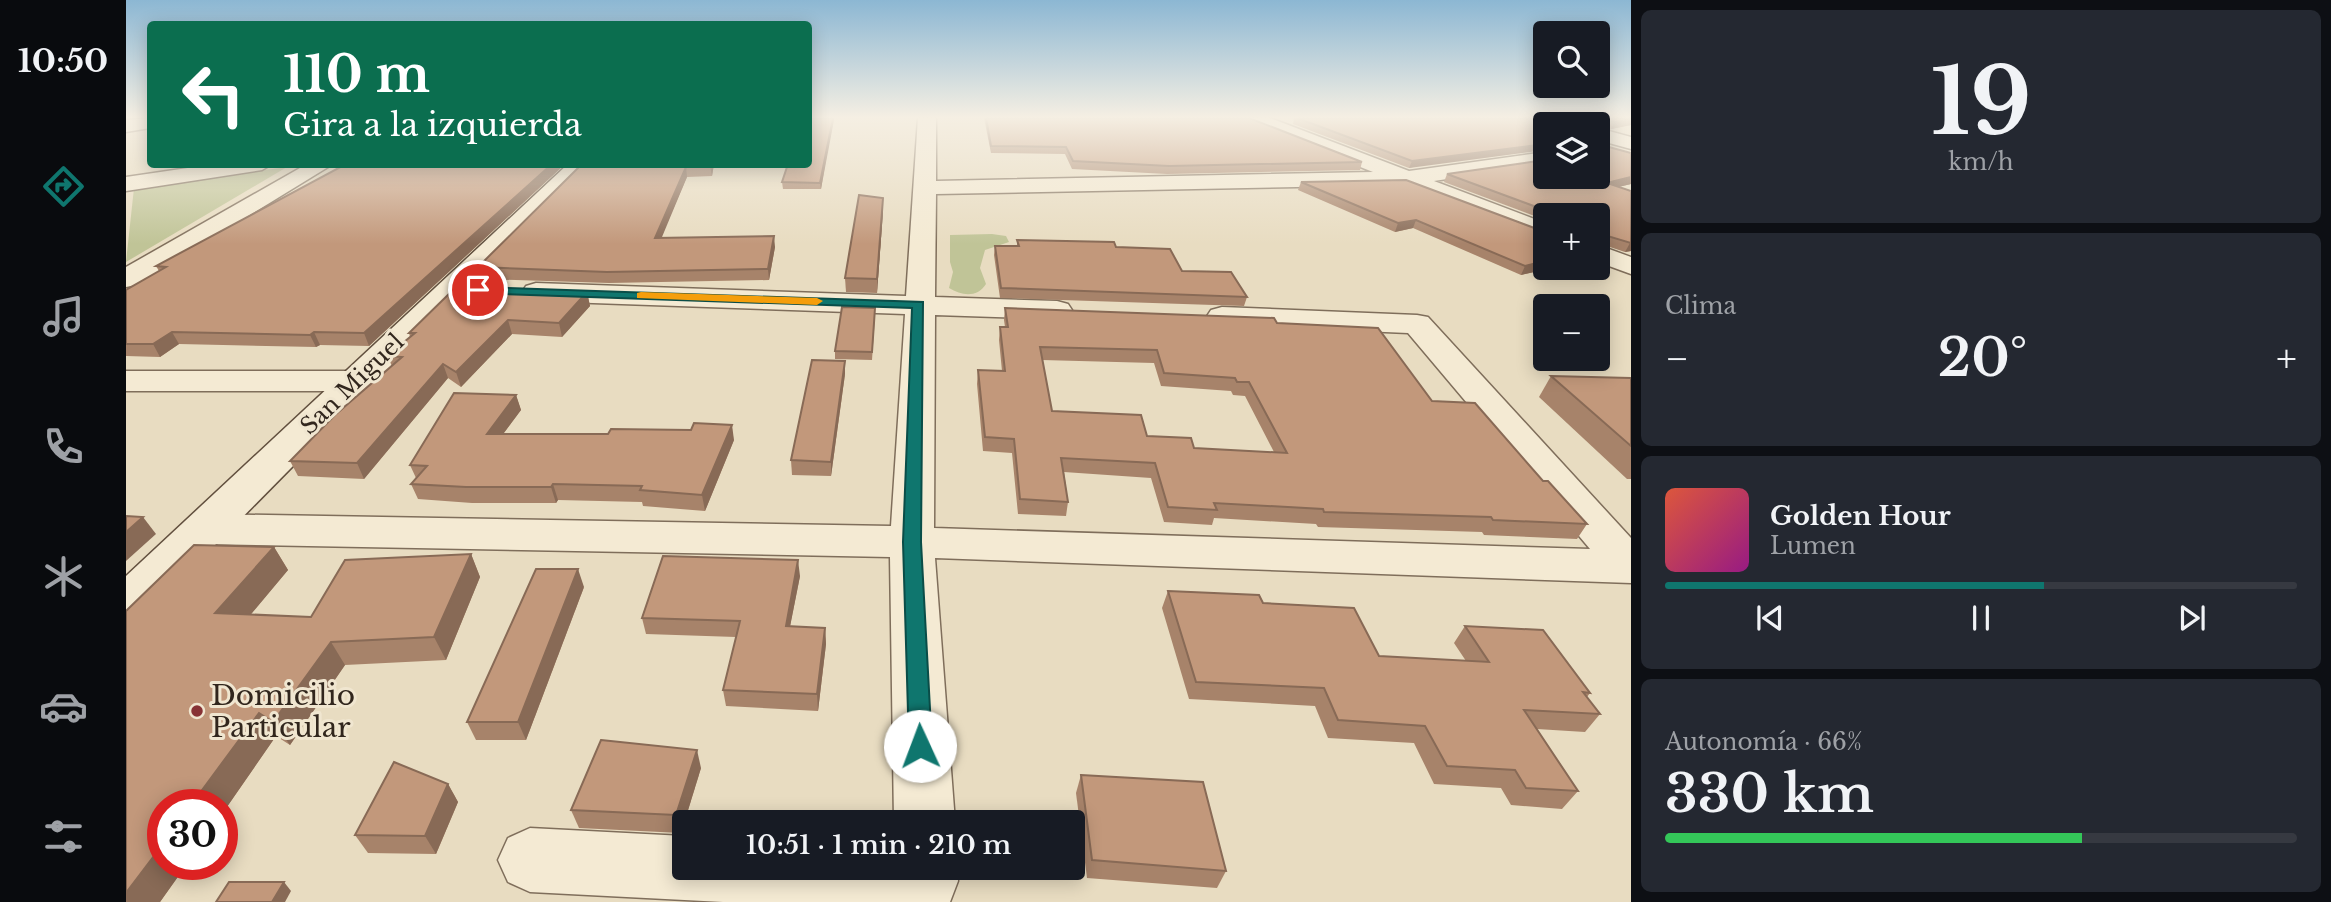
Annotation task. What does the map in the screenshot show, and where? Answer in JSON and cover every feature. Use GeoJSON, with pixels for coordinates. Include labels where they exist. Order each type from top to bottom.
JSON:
{"type":"FeatureCollection","features":[{"type":"Feature","properties":{"kind":"street"},"geometry":{"type":"LineString","coordinates":[[923,810],[912,542],[926,160]]}},
{"type":"Feature","properties":{"kind":"street"},"geometry":{"type":"LineString","coordinates":[[1362,160],[1533,227]]}},
{"type":"Feature","properties":{"kind":"street"},"geometry":{"type":"LineString","coordinates":[[925,188],[1408,178],[1531,160]]}},
{"type":"Feature","properties":{"kind":"street"},"geometry":{"type":"LineString","coordinates":[[126,184],[235,168]]}},
{"type":"Feature","properties":{"kind":"street"},"geometry":{"type":"LineString","coordinates":[[126,279],[316,168]]}},
{"type":"Feature","properties":{"kind":"street","name":"San Miguel"},"geometry":{"type":"LineString","coordinates":[[126,605],[576,168]]}},
{"type":"Feature","properties":{"kind":"street"},"geometry":{"type":"LineString","coordinates":[[1610,258],[1631,266]]}},
{"type":"Feature","properties":{"kind":"street"},"geometry":{"type":"LineString","coordinates":[[450,289],[1085,311]]}},
{"type":"Feature","properties":{"kind":"street"},"geometry":{"type":"LineString","coordinates":[[1196,316],[1417,324],[1631,567]]}},
{"type":"Feature","properties":{"kind":"street"},"geometry":{"type":"LineString","coordinates":[[126,381],[355,381]]}},
{"type":"Feature","properties":{"kind":"street"},"geometry":{"type":"LineString","coordinates":[[204,529],[912,542],[1631,567]]}},
{"type":"Feature","properties":{"kind":"street"},"geometry":{"type":"LineString","coordinates":[[530,860],[672,867]]}},
{"type":"Feature","properties":{"kind":"street"},"geometry":{"type":"LineString","coordinates":[[908,880],[926,880]]}},
{"type":"Feature","properties":{"kind":"green space"},"geometry":{"type":"Polygon","coordinates":[[[280,168],[285,168],[126,262],[134,188],[280,168]]]}},
{"type":"Feature","properties":{"kind":"green space"},"geometry":{"type":"Polygon","coordinates":[[[950,235],[1006,236],[1009,242],[985,250],[980,268],[986,284],[974,294],[959,293],[949,288],[953,272],[950,262],[950,235]]]}},
{"type":"Feature","properties":{"kind":"building"},"geometry":{"type":"Polygon","coordinates":[[[812,160],[825,160],[820,183],[782,182],[787,168],[812,168],[812,160]]]}},
{"type":"Feature","properties":{"kind":"building"},"geometry":{"type":"Polygon","coordinates":[[[1357,160],[1362,162],[1169,166],[1073,161],[1357,160]]]}},
{"type":"Feature","properties":{"kind":"building"},"geometry":{"type":"Polygon","coordinates":[[[1610,160],[1631,160],[1631,177],[1610,182],[1610,160]]]}},
{"type":"Feature","properties":{"kind":"building"},"geometry":{"type":"Polygon","coordinates":[[[1533,162],[1533,189],[1610,189],[1610,184],[1631,191],[1631,243],[1610,237],[1610,203],[1533,203],[1533,206],[1447,174],[1533,162]]]}},
{"type":"Feature","properties":{"kind":"building"},"geometry":{"type":"Polygon","coordinates":[[[339,168],[548,168],[364,333],[314,332],[310,335],[172,332],[153,344],[126,344],[126,290],[166,267],[156,266],[339,168]]]}},
{"type":"Feature","properties":{"kind":"building"},"geometry":{"type":"Polygon","coordinates":[[[578,168],[686,168],[655,238],[774,236],[768,269],[607,272],[478,267],[578,168]]]}},
{"type":"Feature","properties":{"kind":"building"},"geometry":{"type":"Polygon","coordinates":[[[1406,180],[1533,228],[1533,264],[1525,266],[1416,220],[1398,223],[1301,182],[1406,180]]]}},
{"type":"Feature","properties":{"kind":"building"},"geometry":{"type":"Polygon","coordinates":[[[859,195],[883,198],[877,279],[845,278],[859,195]]]}},
{"type":"Feature","properties":{"kind":"building"},"geometry":{"type":"Polygon","coordinates":[[[1017,240],[1114,242],[1116,247],[1170,249],[1182,271],[1231,272],[1247,297],[1001,288],[995,246],[1019,246],[1017,240]]]}},
{"type":"Feature","properties":{"kind":"building"},"geometry":{"type":"Polygon","coordinates":[[[455,288],[587,292],[559,323],[508,320],[456,372],[443,364],[357,463],[290,461],[335,415],[402,357],[387,356],[415,333],[409,333],[455,288]]]}},
{"type":"Feature","properties":{"kind":"building"},"geometry":{"type":"Polygon","coordinates":[[[842,307],[875,308],[872,352],[835,351],[842,307]]]}},
{"type":"Feature","properties":{"kind":"building"},"geometry":{"type":"Polygon","coordinates":[[[1005,308],[1274,318],[1277,323],[1378,328],[1432,401],[1475,403],[1543,481],[1548,481],[1587,524],[1493,520],[1491,517],[1324,512],[1323,509],[1214,503],[1217,510],[1168,507],[1155,463],[1061,458],[1068,502],[1020,499],[1014,439],[985,437],[978,370],[1005,371],[1000,327],[1008,327],[1005,308]],[[1040,347],[1052,411],[1141,415],[1147,436],[1191,438],[1194,448],[1287,453],[1249,382],[1237,382],[1235,378],[1164,373],[1157,350],[1040,347]]]}},
{"type":"Feature","properties":{"kind":"building"},"geometry":{"type":"Polygon","coordinates":[[[812,360],[845,361],[831,462],[791,460],[812,360]]]}},
{"type":"Feature","properties":{"kind":"building"},"geometry":{"type":"Polygon","coordinates":[[[1551,376],[1631,378],[1631,446],[1551,376]]]}},
{"type":"Feature","properties":{"kind":"building"},"geometry":{"type":"Polygon","coordinates":[[[454,393],[516,395],[487,434],[608,434],[611,429],[691,430],[694,423],[732,425],[702,495],[640,490],[642,486],[553,484],[551,487],[466,487],[411,484],[427,466],[410,465],[454,393]]]}},
{"type":"Feature","properties":{"kind":"building"},"geometry":{"type":"Polygon","coordinates":[[[126,516],[143,517],[126,532],[126,516]]]}},
{"type":"Feature","properties":{"kind":"building"},"geometry":{"type":"Polygon","coordinates":[[[194,545],[274,547],[215,613],[311,617],[345,560],[471,554],[434,637],[331,642],[273,722],[259,713],[203,789],[147,789],[147,865],[126,893],[126,611],[194,545]]]}},
{"type":"Feature","properties":{"kind":"building"},"geometry":{"type":"Polygon","coordinates":[[[663,556],[798,560],[786,626],[825,628],[817,694],[723,690],[740,621],[642,618],[663,556]]]}},
{"type":"Feature","properties":{"kind":"building"},"geometry":{"type":"Polygon","coordinates":[[[536,569],[578,569],[518,722],[467,722],[536,569]]]}},
{"type":"Feature","properties":{"kind":"building"},"geometry":{"type":"Polygon","coordinates":[[[1168,591],[1259,595],[1263,603],[1354,608],[1379,656],[1489,662],[1465,626],[1543,630],[1590,693],[1583,692],[1600,714],[1524,710],[1578,791],[1526,788],[1515,770],[1447,766],[1425,726],[1338,720],[1324,688],[1196,682],[1168,591]]]}},
{"type":"Feature","properties":{"kind":"building"},"geometry":{"type":"Polygon","coordinates":[[[601,740],[697,750],[678,810],[672,810],[672,815],[571,810],[601,740]]]}},
{"type":"Feature","properties":{"kind":"building"},"geometry":{"type":"Polygon","coordinates":[[[394,762],[448,784],[425,836],[355,835],[394,762]]]}},
{"type":"Feature","properties":{"kind":"building"},"geometry":{"type":"Polygon","coordinates":[[[1081,775],[1203,782],[1226,871],[1092,860],[1081,775]]]}},
{"type":"Feature","properties":{"kind":"building"},"geometry":{"type":"Polygon","coordinates":[[[229,882],[284,882],[272,902],[216,902],[229,882]]]}},
{"type":"Feature","properties":{"kind":"slow traffic"},"geometry":{"type":"LineString","coordinates":[[641,295],[817,301]]}},
{"type":"Feature","properties":{"kind":"place","name":"Domicilio Particular"},"geometry":{"type":"Point","coordinates":[197,711]}},
{"type":"Feature","properties":{"kind":"route"},"geometry":{"type":"LineString","coordinates":[[478,290],[919,305],[912,542],[920,746]]}}]}
